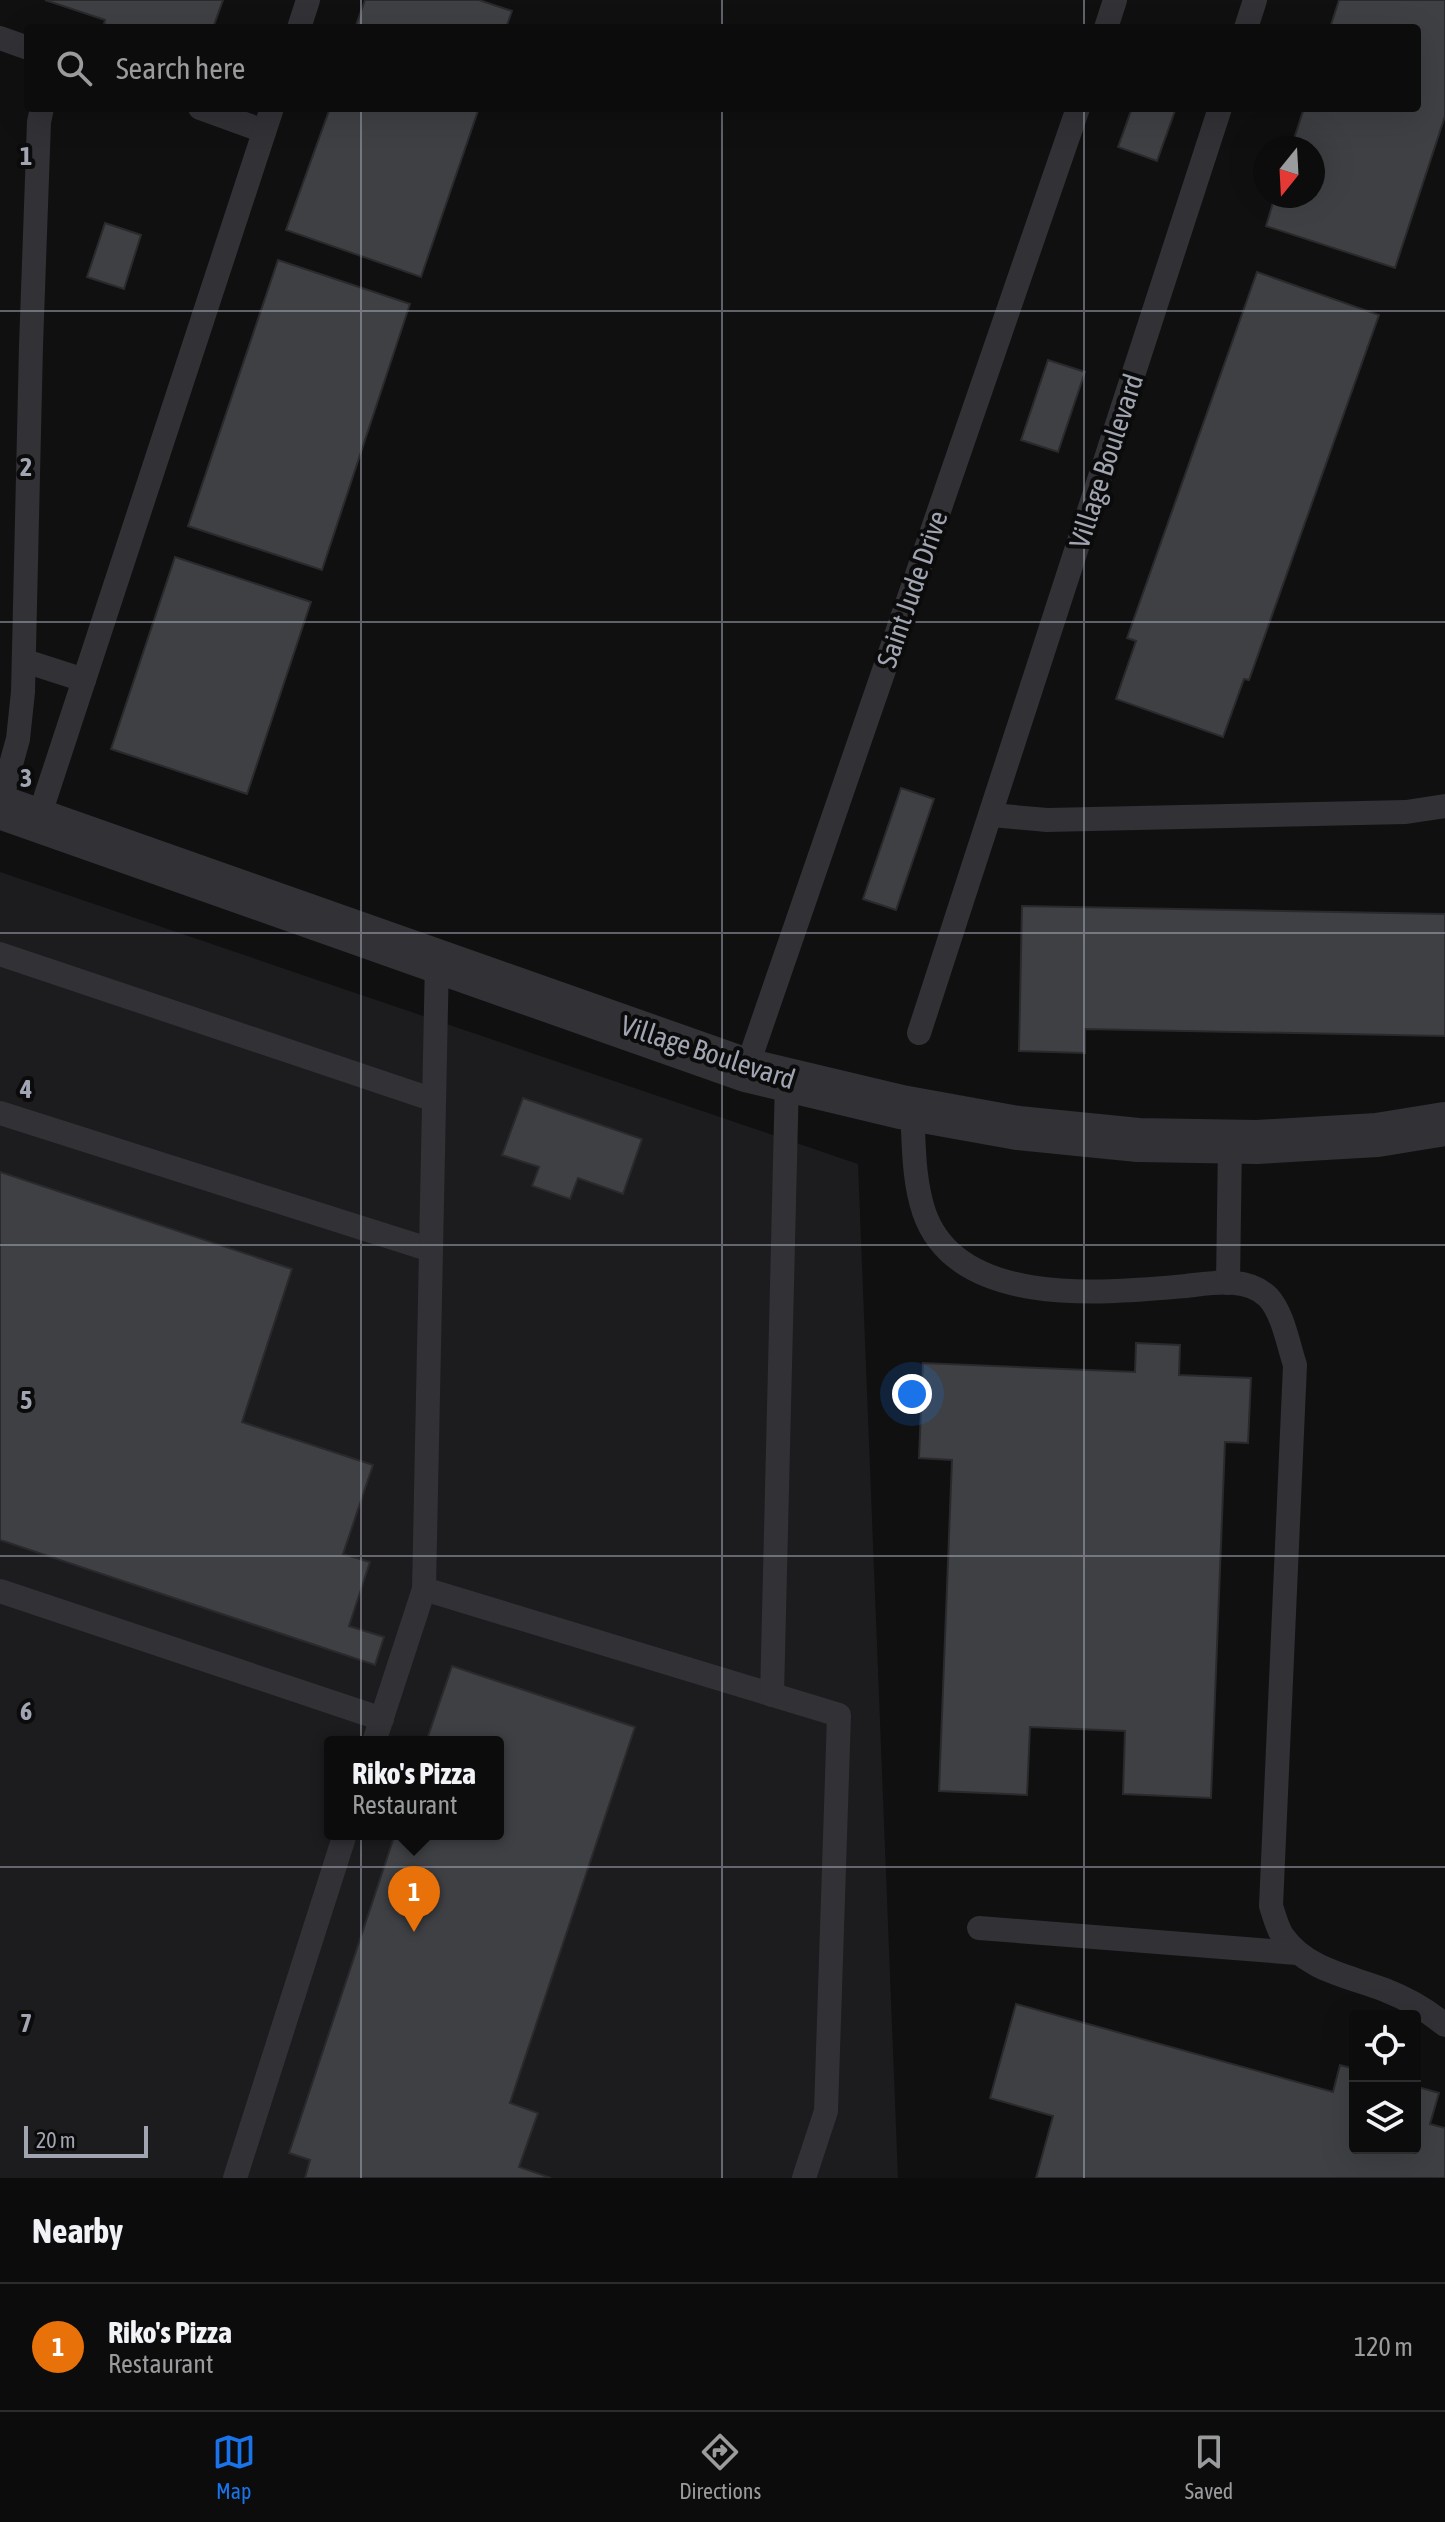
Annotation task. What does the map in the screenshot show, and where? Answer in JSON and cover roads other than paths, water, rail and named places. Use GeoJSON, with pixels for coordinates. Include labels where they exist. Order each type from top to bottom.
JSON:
{"type":"FeatureCollection","features":[{"type":"Feature","properties":{"kind":"street","name":"Village Boulevard"},"geometry":{"type":"LineString","coordinates":[[13,810],[766,1074],[912,1109],[1018,1128],[1138,1140],[1230,1142],[1377,1135],[1445,1124]]}},
{"type":"Feature","properties":{"kind":"lane"},"geometry":{"type":"LineString","coordinates":[[300,24],[308,0]]}},
{"type":"Feature","properties":{"kind":"lane"},"geometry":{"type":"LineString","coordinates":[[1107,24],[1115,0]]}},
{"type":"Feature","properties":{"kind":"lane"},"geometry":{"type":"LineString","coordinates":[[1247,24],[1255,0]]}},
{"type":"Feature","properties":{"kind":"lane"},"geometry":{"type":"LineString","coordinates":[[0,38],[24,47]]}},
{"type":"Feature","properties":{"kind":"lane"},"geometry":{"type":"LineString","coordinates":[[13,810],[25,661],[30,357],[41,112]]}},
{"type":"Feature","properties":{"kind":"lane"},"geometry":{"type":"LineString","coordinates":[[13,810],[84,680],[268,119],[225,112]]}},
{"type":"Feature","properties":{"kind":"lane","name":"Saint Jude Drive"},"geometry":{"type":"LineString","coordinates":[[772,1695],[766,1074],[1077,112]]}},
{"type":"Feature","properties":{"kind":"lane","name":"Village Boulevard"},"geometry":{"type":"LineString","coordinates":[[919,1033],[1219,112]]}},
{"type":"Feature","properties":{"kind":"lane"},"geometry":{"type":"LineString","coordinates":[[25,661],[84,680]]}},
{"type":"Feature","properties":{"kind":"lane"},"geometry":{"type":"LineString","coordinates":[[992,815],[1063,819],[1406,812],[1445,806]]}},
{"type":"Feature","properties":{"kind":"lane"},"geometry":{"type":"LineString","coordinates":[[0,954],[434,1100]]}},
{"type":"Feature","properties":{"kind":"lane"},"geometry":{"type":"LineString","coordinates":[[376,1736],[424,1589],[437,959]]}},
{"type":"Feature","properties":{"kind":"lane"},"geometry":{"type":"LineString","coordinates":[[912,1109],[917,1184],[925,1215],[944,1247],[967,1265],[993,1278],[1039,1290],[1138,1290],[1228,1283],[1253,1287],[1269,1298],[1282,1324],[1295,1365],[1271,1906],[1280,1933],[1297,1953],[1334,1973],[1385,1990],[1425,2008],[1445,2025]]}},
{"type":"Feature","properties":{"kind":"lane"},"geometry":{"type":"LineString","coordinates":[[0,1113],[431,1250]]}},
{"type":"Feature","properties":{"kind":"lane"},"geometry":{"type":"LineString","coordinates":[[1228,1283],[1230,1142]]}},
{"type":"Feature","properties":{"kind":"lane"},"geometry":{"type":"LineString","coordinates":[[424,1589],[839,1715],[826,2111],[804,2178]]}},
{"type":"Feature","properties":{"kind":"lane"},"geometry":{"type":"LineString","coordinates":[[0,1591],[382,1719]]}},
{"type":"Feature","properties":{"kind":"lane"},"geometry":{"type":"LineString","coordinates":[[235,2178],[343,1840]]}},
{"type":"Feature","properties":{"kind":"lane"},"geometry":{"type":"LineString","coordinates":[[979,1928],[1297,1953]]}},
{"type":"Feature","properties":{"kind":"place","name":"Riko's Pizza"},"geometry":{"type":"Point","coordinates":[414,1932]}}]}
